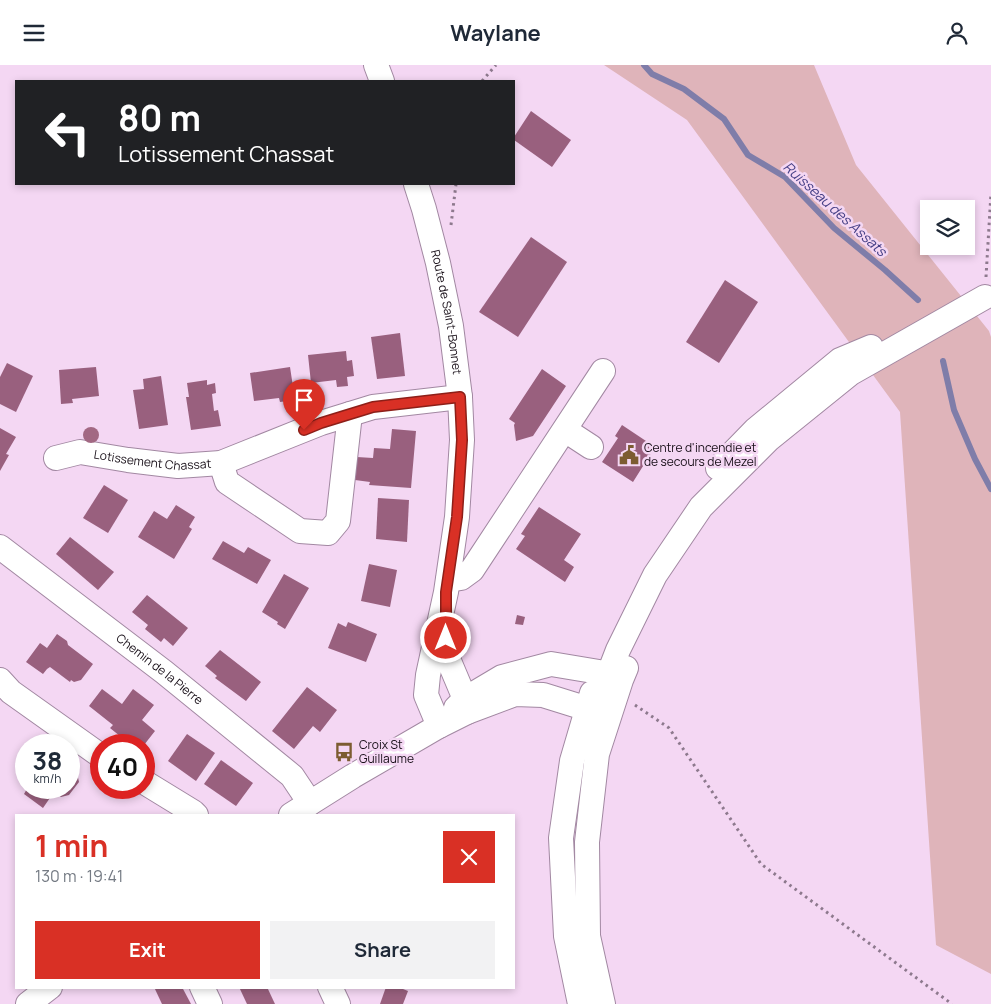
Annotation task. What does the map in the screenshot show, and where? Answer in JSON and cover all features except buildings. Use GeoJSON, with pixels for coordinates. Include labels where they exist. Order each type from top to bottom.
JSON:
{"type":"FeatureCollection","features":[{"type":"Feature","properties":{"kind":"street"},"geometry":{"type":"LineString","coordinates":[[376,65],[382,80]]}},
{"type":"Feature","properties":{"kind":"street","name":"Route de Saint-Bonnet"},"geometry":{"type":"LineString","coordinates":[[416,185],[438,263],[451,326],[460,397],[462,440],[457,517],[447,586],[428,675],[426,695],[439,726]]}},
{"type":"Feature","properties":{"kind":"street"},"geometry":{"type":"LineString","coordinates":[[300,809],[439,726],[502,677],[551,664],[607,682],[621,679],[664,583],[710,513],[768,440],[851,373],[988,296]]}},
{"type":"Feature","properties":{"kind":"street"},"geometry":{"type":"LineString","coordinates":[[603,1004],[588,936],[587,842],[607,682],[643,571],[686,501],[754,430],[840,360],[988,296]]}},
{"type":"Feature","properties":{"kind":"street"},"geometry":{"type":"LineString","coordinates":[[447,586],[461,579],[472,569],[603,371]]}},
{"type":"Feature","properties":{"kind":"street","name":"Lotissement Chassat"},"geometry":{"type":"LineString","coordinates":[[56,458],[80,452],[178,467],[220,463],[321,423],[373,407],[460,397]]}},
{"type":"Feature","properties":{"kind":"street","name":"Lotissement Chassat"},"geometry":{"type":"LineString","coordinates":[[220,463],[227,482],[300,531],[328,533],[338,521],[350,414]]}},
{"type":"Feature","properties":{"kind":"street"},"geometry":{"type":"LineString","coordinates":[[564,430],[591,447]]}},
{"type":"Feature","properties":{"kind":"street","name":"Chemin de la Pierre"},"geometry":{"type":"LineString","coordinates":[[0,547],[164,673],[292,776],[300,809]]}},
{"type":"Feature","properties":{"kind":"street","name":"Route de Saint-Bonnet"},"geometry":{"type":"LineString","coordinates":[[447,586],[446,653],[466,705]]}},
{"type":"Feature","properties":{"kind":"street"},"geometry":{"type":"LineString","coordinates":[[0,680],[11,692],[90,748]]}},
{"type":"Feature","properties":{"kind":"street"},"geometry":{"type":"LineString","coordinates":[[580,1004],[566,936],[560,838],[572,761],[588,709],[607,682]]}},
{"type":"Feature","properties":{"kind":"street"},"geometry":{"type":"LineString","coordinates":[[466,705],[515,694],[543,695],[588,709]]}},
{"type":"Feature","properties":{"kind":"street"},"geometry":{"type":"LineString","coordinates":[[155,789],[195,814]]}},
{"type":"Feature","properties":{"kind":"street"},"geometry":{"type":"LineString","coordinates":[[28,1004],[47,989]]}},
{"type":"Feature","properties":{"kind":"street"},"geometry":{"type":"LineString","coordinates":[[203,989],[210,1004]]}},
{"type":"Feature","properties":{"kind":"street"},"geometry":{"type":"LineString","coordinates":[[331,989],[338,1004]]}},
{"type":"Feature","properties":{"kind":"path"},"geometry":{"type":"LineString","coordinates":[[483,80],[496,65]]}},
{"type":"Feature","properties":{"kind":"path"},"geometry":{"type":"LineString","coordinates":[[988,296],[991,193]]}},
{"type":"Feature","properties":{"kind":"path"},"geometry":{"type":"LineString","coordinates":[[607,682],[669,728],[761,864],[952,1004]]}},
{"type":"Feature","properties":{"kind":"shaded area"},"geometry":{"type":"Polygon","coordinates":[[[604,65],[814,65],[856,165],[920,245],[920,255],[928,255],[989,331],[991,337],[991,974],[936,945],[900,412],[687,120],[604,65]]]}},
{"type":"Feature","properties":{"kind":"waterway","name":"Ruisseau des Assats"},"geometry":{"type":"LineString","coordinates":[[644,65],[652,74],[684,89],[724,119],[748,155],[785,177],[834,228],[918,300]]}},
{"type":"Feature","properties":{"kind":"waterway","name":"Ruisseau des Assats"},"geometry":{"type":"LineString","coordinates":[[943,361],[954,410],[975,459],[991,489]]}},
{"type":"Feature","properties":{"kind":"place","name":"Centre d'incendie et de secours de Mezel"},"geometry":{"type":"Point","coordinates":[629,455]}},
{"type":"Feature","properties":{"kind":"place","name":"Croix St Guillaume"},"geometry":{"type":"Point","coordinates":[344,752]}},
{"type":"Feature","properties":{"kind":"route"},"geometry":{"type":"LineString","coordinates":[[304,430],[373,407],[460,397],[462,440],[457,517],[446,592],[446,638]]}}]}
